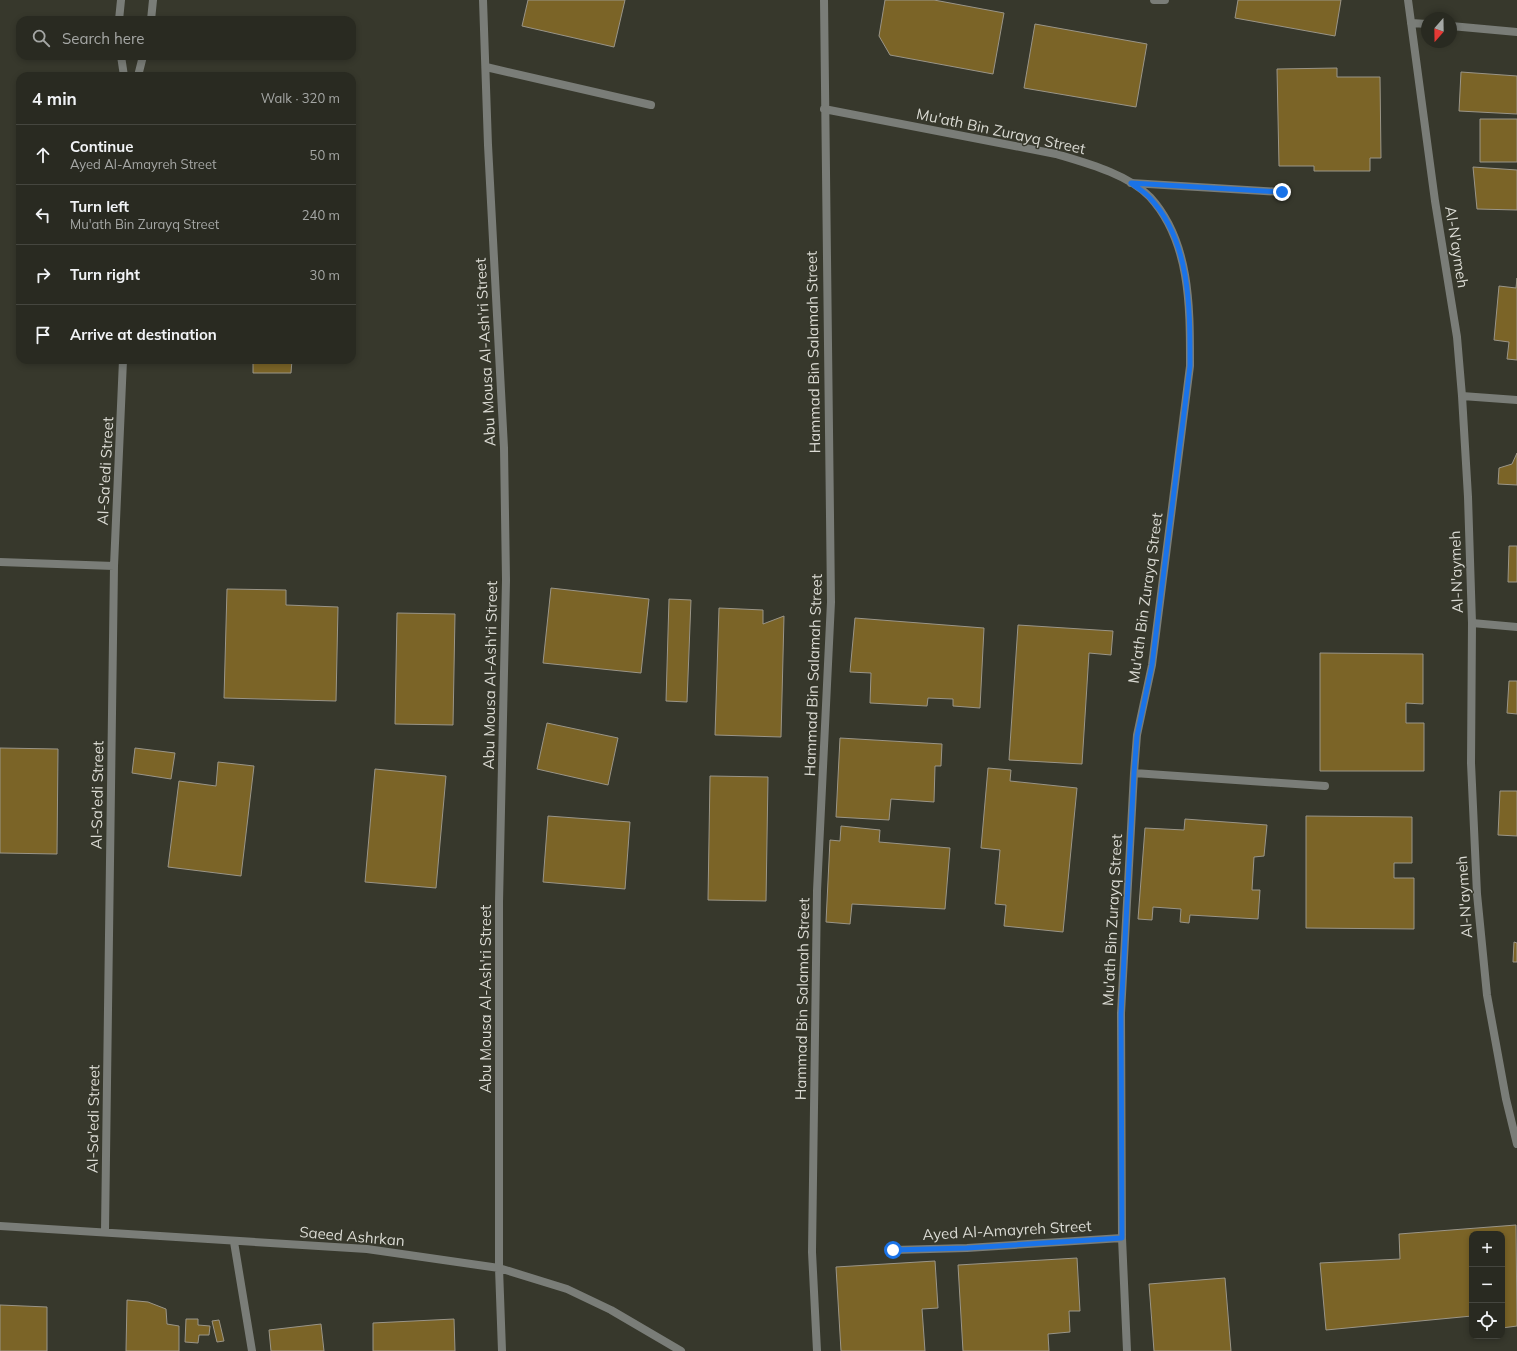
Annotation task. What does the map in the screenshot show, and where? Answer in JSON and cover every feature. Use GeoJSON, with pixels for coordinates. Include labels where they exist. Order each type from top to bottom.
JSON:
{"type":"FeatureCollection","features":[{"type":"Feature","properties":{"kind":"street"},"geometry":{"type":"LineString","coordinates":[[119,16],[121,0]]}},
{"type":"Feature","properties":{"kind":"street"},"geometry":{"type":"LineString","coordinates":[[151,16],[153,0]]}},
{"type":"Feature","properties":{"kind":"street","name":"Abu Mousa Al-Ash'ri Street"},"geometry":{"type":"LineString","coordinates":[[484,0],[488,146],[504,448],[506,580],[499,902],[499,1268],[502,1351]]}},
{"type":"Feature","properties":{"kind":"street","name":"Hammad Bin Salamah Street"},"geometry":{"type":"LineString","coordinates":[[817,1351],[812,1252],[817,891],[831,602],[824,109],[824,0]]}},
{"type":"Feature","properties":{"kind":"street"},"geometry":{"type":"LineString","coordinates":[[1154,0],[1165,0]]}},
{"type":"Feature","properties":{"kind":"street","name":"Al-N'aymeh"},"geometry":{"type":"LineString","coordinates":[[1408,0],[1435,201],[1457,337],[1462,396],[1468,497],[1472,623],[1471,763],[1476,894],[1487,995],[1506,1099],[1517,1144]]}},
{"type":"Feature","properties":{"kind":"street"},"geometry":{"type":"LineString","coordinates":[[1411,23],[1421,24]]}},
{"type":"Feature","properties":{"kind":"street"},"geometry":{"type":"LineString","coordinates":[[1457,27],[1517,32]]}},
{"type":"Feature","properties":{"kind":"street"},"geometry":{"type":"LineString","coordinates":[[122,60],[123,72]]}},
{"type":"Feature","properties":{"kind":"street"},"geometry":{"type":"LineString","coordinates":[[139,72],[142,60]]}},
{"type":"Feature","properties":{"kind":"street"},"geometry":{"type":"LineString","coordinates":[[486,67],[651,105]]}},
{"type":"Feature","properties":{"kind":"street","name":"Mu'ath Bin Zurayq Street"},"geometry":{"type":"LineString","coordinates":[[824,109],[1056,154],[1092,165],[1131,183],[1150,197],[1173,233],[1181,256],[1190,318],[1190,366],[1152,665],[1137,736],[1121,1014],[1122,1238],[1127,1351]]}},
{"type":"Feature","properties":{"kind":"street"},"geometry":{"type":"LineString","coordinates":[[1131,183],[1282,192]]}},
{"type":"Feature","properties":{"kind":"street","name":"Al-Sa'edi Street"},"geometry":{"type":"LineString","coordinates":[[105,1231],[114,566],[123,364]]}},
{"type":"Feature","properties":{"kind":"street"},"geometry":{"type":"LineString","coordinates":[[1462,396],[1517,400]]}},
{"type":"Feature","properties":{"kind":"street"},"geometry":{"type":"LineString","coordinates":[[0,562],[114,566]]}},
{"type":"Feature","properties":{"kind":"street"},"geometry":{"type":"LineString","coordinates":[[1472,623],[1517,627]]}},
{"type":"Feature","properties":{"kind":"street"},"geometry":{"type":"LineString","coordinates":[[1134,773],[1325,786]]}},
{"type":"Feature","properties":{"kind":"street","name":"Saeed Ashrkan"},"geometry":{"type":"LineString","coordinates":[[0,1226],[105,1231],[234,1242],[367,1249],[499,1268],[568,1289],[611,1310],[681,1351]]}},
{"type":"Feature","properties":{"kind":"street","name":"Ayed Al-Amayreh Street"},"geometry":{"type":"LineString","coordinates":[[893,1250],[967,1248],[1122,1238]]}},
{"type":"Feature","properties":{"kind":"street"},"geometry":{"type":"LineString","coordinates":[[234,1242],[252,1351]]}},
{"type":"Feature","properties":{"kind":"building"},"geometry":{"type":"Polygon","coordinates":[[[528,0],[625,0],[614,47],[522,26],[528,0]]]}},
{"type":"Feature","properties":{"kind":"building"},"geometry":{"type":"Polygon","coordinates":[[[885,0],[934,0],[1004,13],[993,74],[890,55],[879,36],[885,0]]]}},
{"type":"Feature","properties":{"kind":"building"},"geometry":{"type":"Polygon","coordinates":[[[1238,0],[1341,0],[1335,36],[1235,18],[1238,0]]]}},
{"type":"Feature","properties":{"kind":"building"},"geometry":{"type":"Polygon","coordinates":[[[1035,24],[1147,44],[1136,107],[1024,88],[1035,24]]]}},
{"type":"Feature","properties":{"kind":"building"},"geometry":{"type":"Polygon","coordinates":[[[1337,68],[1337,77],[1380,77],[1381,158],[1370,158],[1370,171],[1314,171],[1314,166],[1279,166],[1277,69],[1337,68]]]}},
{"type":"Feature","properties":{"kind":"building"},"geometry":{"type":"Polygon","coordinates":[[[1461,72],[1517,76],[1517,114],[1459,111],[1461,72]]]}},
{"type":"Feature","properties":{"kind":"building"},"geometry":{"type":"Polygon","coordinates":[[[1480,119],[1517,119],[1517,162],[1480,162],[1480,119]]]}},
{"type":"Feature","properties":{"kind":"building"},"geometry":{"type":"Polygon","coordinates":[[[1473,167],[1517,170],[1517,210],[1477,209],[1473,167]]]}},
{"type":"Feature","properties":{"kind":"building"},"geometry":{"type":"Polygon","coordinates":[[[1517,278],[1517,360],[1507,359],[1509,342],[1494,340],[1499,286],[1516,288],[1517,278]]]}},
{"type":"Feature","properties":{"kind":"building"},"geometry":{"type":"Polygon","coordinates":[[[253,364],[292,364],[291,373],[253,373],[253,364]]]}},
{"type":"Feature","properties":{"kind":"building"},"geometry":{"type":"Polygon","coordinates":[[[1517,453],[1517,485],[1498,484],[1499,468],[1512,464],[1517,453]]]}},
{"type":"Feature","properties":{"kind":"building"},"geometry":{"type":"Polygon","coordinates":[[[1509,546],[1517,546],[1517,582],[1508,582],[1509,546]]]}},
{"type":"Feature","properties":{"kind":"building"},"geometry":{"type":"Polygon","coordinates":[[[551,588],[649,599],[641,673],[543,663],[551,588]]]}},
{"type":"Feature","properties":{"kind":"building"},"geometry":{"type":"Polygon","coordinates":[[[227,589],[286,590],[286,605],[338,607],[336,701],[224,698],[227,589]]]}},
{"type":"Feature","properties":{"kind":"building"},"geometry":{"type":"Polygon","coordinates":[[[669,599],[691,600],[687,702],[666,701],[669,599]]]}},
{"type":"Feature","properties":{"kind":"building"},"geometry":{"type":"Polygon","coordinates":[[[719,608],[763,610],[763,624],[784,616],[781,737],[715,735],[719,608]]]}},
{"type":"Feature","properties":{"kind":"building"},"geometry":{"type":"Polygon","coordinates":[[[397,613],[455,614],[453,725],[395,724],[397,613]]]}},
{"type":"Feature","properties":{"kind":"building"},"geometry":{"type":"Polygon","coordinates":[[[855,618],[984,628],[980,708],[953,706],[953,699],[928,698],[927,706],[870,703],[871,673],[850,672],[855,618]]]}},
{"type":"Feature","properties":{"kind":"building"},"geometry":{"type":"Polygon","coordinates":[[[1018,625],[1113,631],[1111,655],[1089,653],[1082,764],[1009,760],[1018,625]]]}},
{"type":"Feature","properties":{"kind":"building"},"geometry":{"type":"Polygon","coordinates":[[[1320,653],[1423,654],[1423,704],[1406,703],[1406,723],[1424,723],[1424,771],[1320,771],[1320,653]]]}},
{"type":"Feature","properties":{"kind":"building"},"geometry":{"type":"Polygon","coordinates":[[[1509,681],[1517,681],[1517,714],[1507,713],[1509,681]]]}},
{"type":"Feature","properties":{"kind":"building"},"geometry":{"type":"Polygon","coordinates":[[[547,723],[618,738],[608,785],[537,769],[547,723]]]}},
{"type":"Feature","properties":{"kind":"building"},"geometry":{"type":"Polygon","coordinates":[[[840,738],[942,744],[941,766],[935,766],[934,802],[891,799],[889,820],[836,817],[840,738]]]}},
{"type":"Feature","properties":{"kind":"building"},"geometry":{"type":"Polygon","coordinates":[[[0,748],[58,749],[57,854],[0,853],[0,748]]]}},
{"type":"Feature","properties":{"kind":"building"},"geometry":{"type":"Polygon","coordinates":[[[135,748],[175,753],[171,779],[132,773],[135,748]]]}},
{"type":"Feature","properties":{"kind":"building"},"geometry":{"type":"Polygon","coordinates":[[[218,762],[254,766],[241,876],[168,867],[179,781],[216,786],[218,762]]]}},
{"type":"Feature","properties":{"kind":"building"},"geometry":{"type":"Polygon","coordinates":[[[988,768],[1011,770],[1010,781],[1077,788],[1063,932],[1004,926],[1006,905],[995,904],[1000,850],[981,848],[988,768]]]}},
{"type":"Feature","properties":{"kind":"building"},"geometry":{"type":"Polygon","coordinates":[[[375,769],[446,776],[436,888],[365,882],[375,769]]]}},
{"type":"Feature","properties":{"kind":"building"},"geometry":{"type":"Polygon","coordinates":[[[710,776],[768,777],[766,901],[708,900],[710,776]]]}},
{"type":"Feature","properties":{"kind":"building"},"geometry":{"type":"Polygon","coordinates":[[[1500,791],[1517,791],[1517,836],[1498,835],[1500,791]]]}},
{"type":"Feature","properties":{"kind":"building"},"geometry":{"type":"Polygon","coordinates":[[[548,816],[630,822],[625,889],[543,882],[548,816]]]}},
{"type":"Feature","properties":{"kind":"building"},"geometry":{"type":"Polygon","coordinates":[[[1306,816],[1412,817],[1412,863],[1394,863],[1394,878],[1414,878],[1414,929],[1306,928],[1306,816]]]}},
{"type":"Feature","properties":{"kind":"building"},"geometry":{"type":"Polygon","coordinates":[[[1185,819],[1267,825],[1264,856],[1254,857],[1252,890],[1260,890],[1258,919],[1190,915],[1189,923],[1180,922],[1181,909],[1153,907],[1152,920],[1138,919],[1145,828],[1184,830],[1185,819]]]}},
{"type":"Feature","properties":{"kind":"building"},"geometry":{"type":"Polygon","coordinates":[[[841,826],[880,830],[879,842],[950,848],[945,909],[852,904],[850,924],[826,922],[830,840],[840,841],[841,826]]]}},
{"type":"Feature","properties":{"kind":"building"},"geometry":{"type":"Polygon","coordinates":[[[1514,942],[1517,943],[1517,962],[1513,962],[1514,942]]]}},
{"type":"Feature","properties":{"kind":"building"},"geometry":{"type":"Polygon","coordinates":[[[1516,1225],[1517,1326],[1505,1328],[1505,1231],[1469,1231],[1469,1316],[1326,1330],[1320,1263],[1400,1259],[1399,1234],[1516,1225]]]}},
{"type":"Feature","properties":{"kind":"building"},"geometry":{"type":"Polygon","coordinates":[[[1077,1258],[1080,1311],[1069,1311],[1070,1332],[1048,1334],[1049,1351],[963,1351],[958,1265],[1077,1258]]]}},
{"type":"Feature","properties":{"kind":"building"},"geometry":{"type":"Polygon","coordinates":[[[935,1261],[938,1308],[922,1309],[925,1351],[841,1351],[836,1267],[935,1261]]]}},
{"type":"Feature","properties":{"kind":"building"},"geometry":{"type":"Polygon","coordinates":[[[1225,1278],[1231,1351],[1154,1351],[1149,1284],[1225,1278]]]}},
{"type":"Feature","properties":{"kind":"building"},"geometry":{"type":"Polygon","coordinates":[[[127,1300],[148,1302],[166,1309],[167,1324],[179,1326],[179,1351],[126,1351],[127,1300]]]}},
{"type":"Feature","properties":{"kind":"building"},"geometry":{"type":"Polygon","coordinates":[[[0,1305],[47,1307],[47,1351],[0,1351],[0,1305]]]}},
{"type":"Feature","properties":{"kind":"building"},"geometry":{"type":"Polygon","coordinates":[[[186,1319],[198,1319],[198,1325],[210,1326],[209,1335],[199,1335],[198,1343],[185,1342],[186,1319]]]}},
{"type":"Feature","properties":{"kind":"building"},"geometry":{"type":"Polygon","coordinates":[[[454,1319],[455,1351],[373,1351],[373,1323],[454,1319]]]}},
{"type":"Feature","properties":{"kind":"building"},"geometry":{"type":"Polygon","coordinates":[[[219,1320],[224,1341],[217,1342],[212,1321],[219,1320]]]}},
{"type":"Feature","properties":{"kind":"building"},"geometry":{"type":"Polygon","coordinates":[[[321,1324],[324,1351],[271,1351],[269,1330],[321,1324]]]}},
{"type":"Feature","properties":{"kind":"route"},"geometry":{"type":"LineString","coordinates":[[893,1250],[967,1248],[1122,1238],[1121,1014],[1134,773],[1137,736],[1152,665],[1190,366],[1190,318],[1183,266],[1176,240],[1170,226],[1150,197],[1131,183],[1282,192]]}}]}
